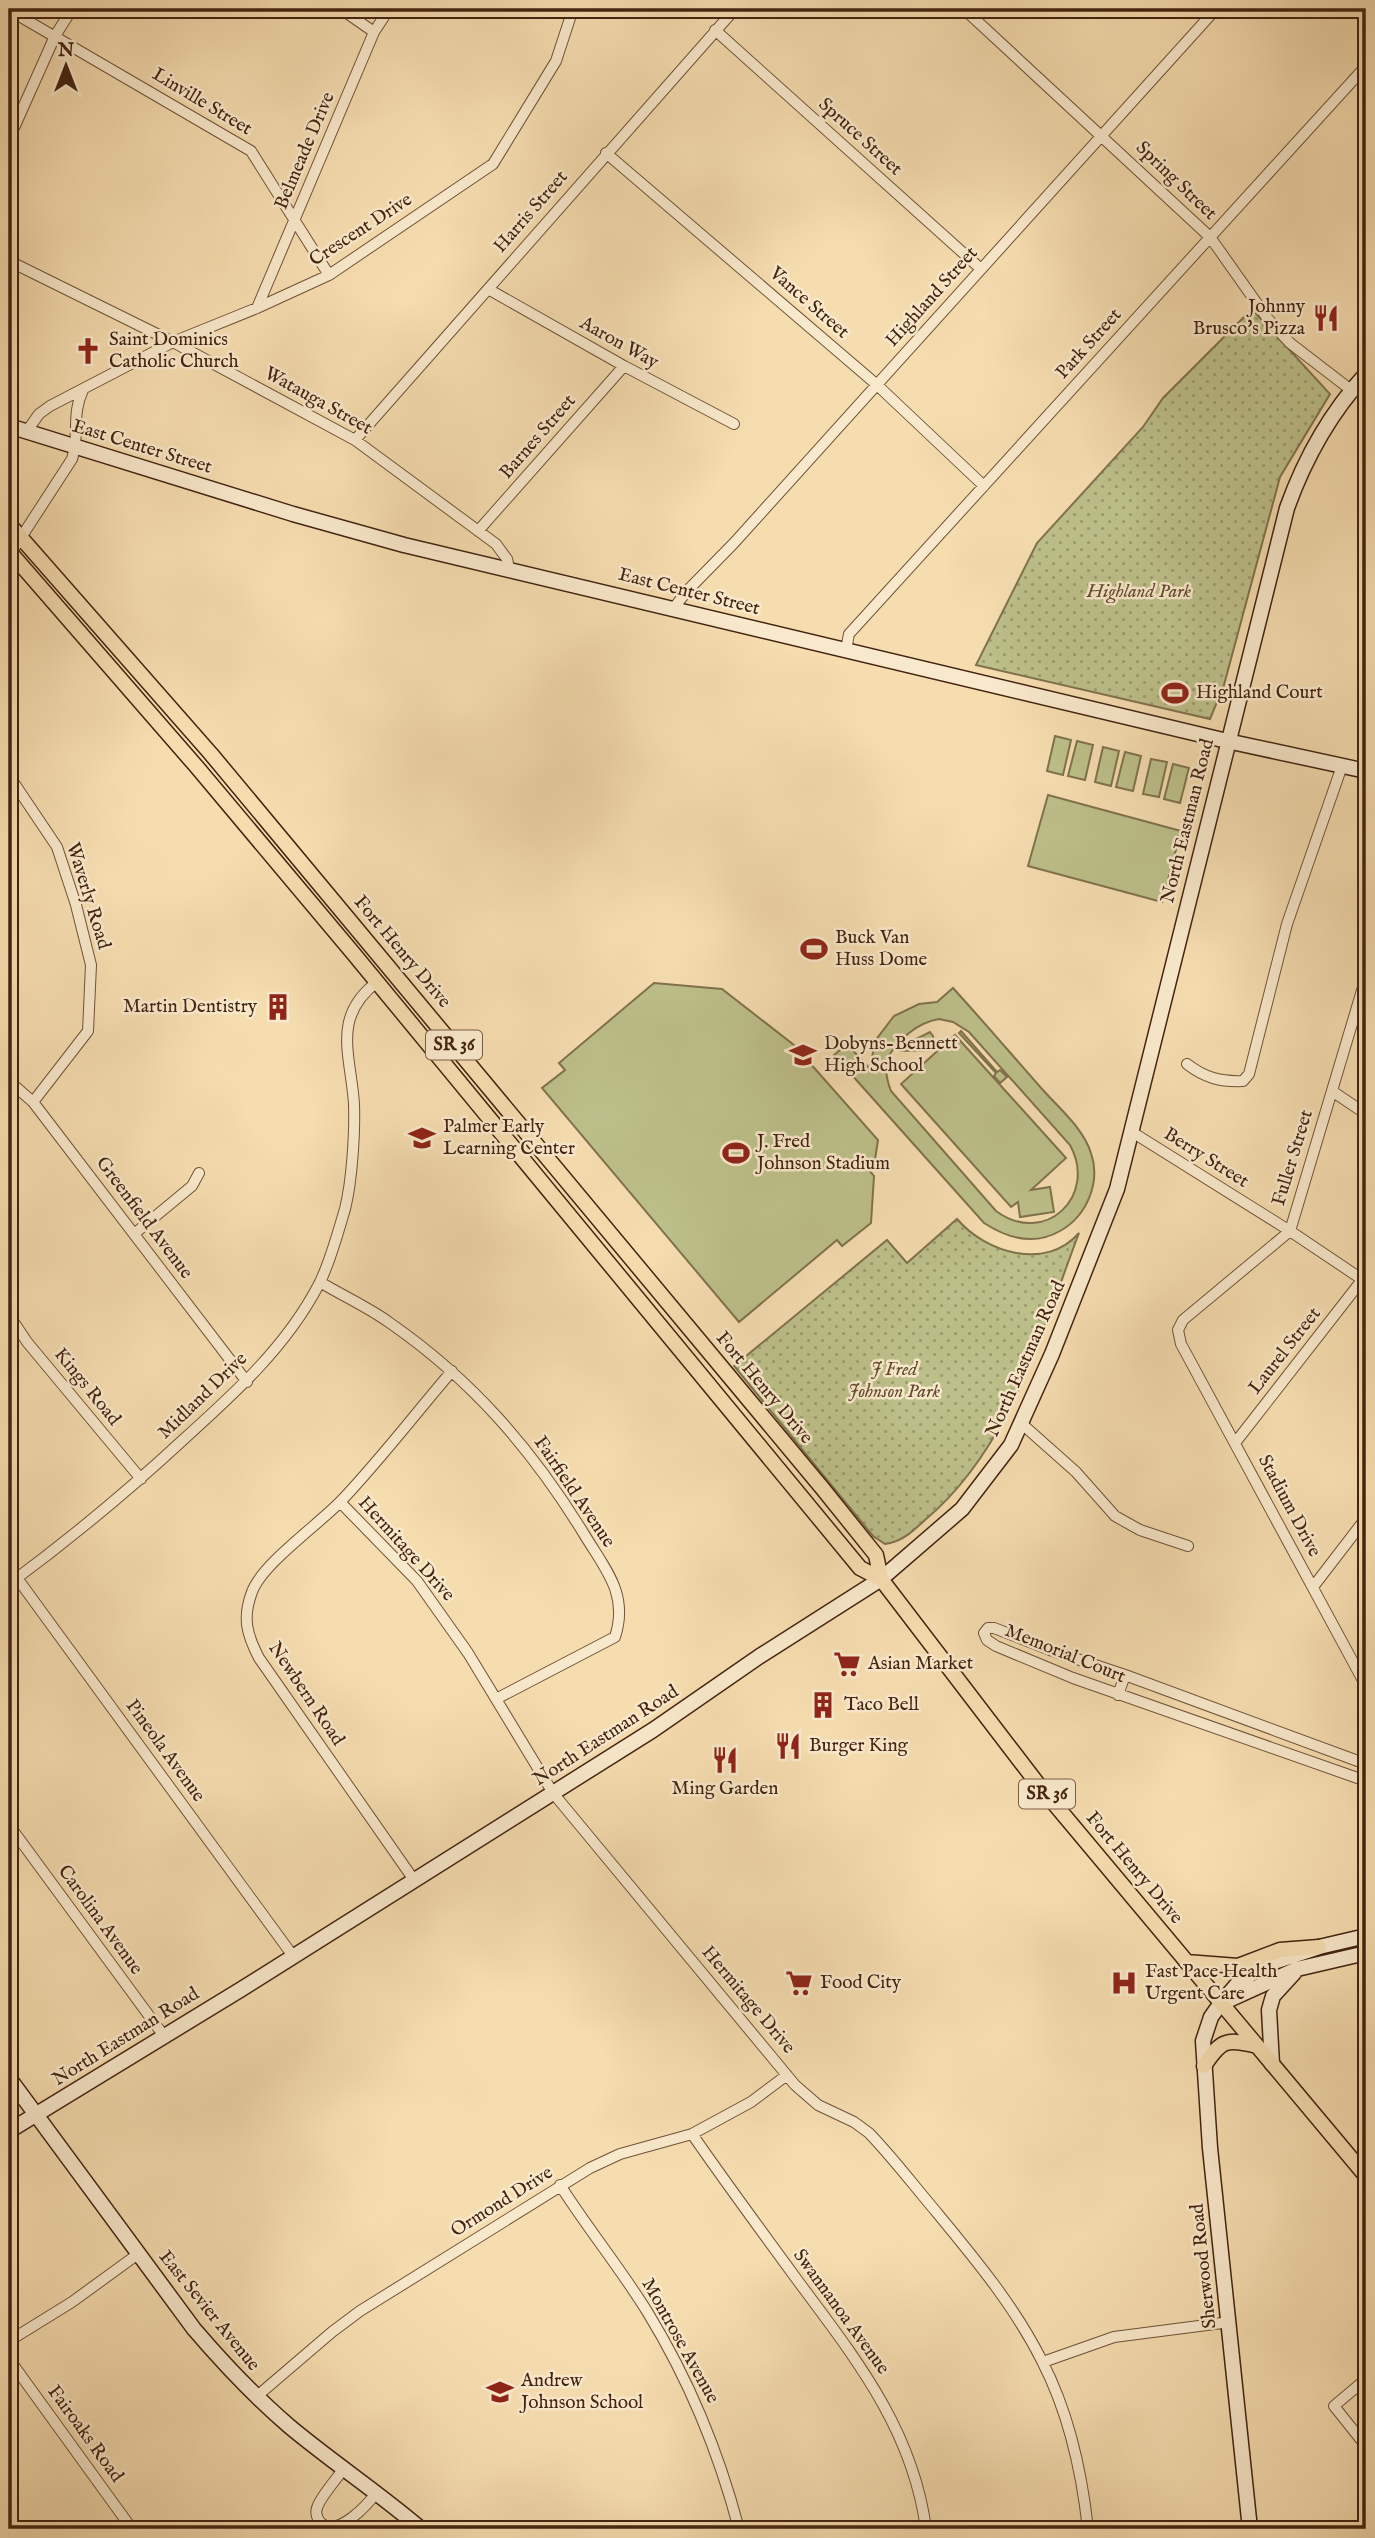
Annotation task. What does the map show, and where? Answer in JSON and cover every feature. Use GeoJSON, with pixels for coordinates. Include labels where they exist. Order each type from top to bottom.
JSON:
{"type":"FeatureCollection","features":[{"type":"Feature","properties":{"kind":"main road","name":"North Eastman Road"},"geometry":{"type":"LineString","coordinates":[[9,2131],[653,1730],[760,1656],[881,1578],[973,1497],[998,1465],[1022,1424],[1117,1189],[1287,509],[1311,450],[1351,390],[1366,374]]}},
{"type":"Feature","properties":{"kind":"main road","name":"East Center Street"},"geometry":{"type":"LineString","coordinates":[[9,426],[404,545],[1227,741],[1366,771]]}},
{"type":"Feature","properties":{"kind":"main road","name":"Fort Henry Drive"},"geometry":{"type":"LineString","coordinates":[[9,524],[211,754],[823,1489],[876,1555],[881,1578],[1037,1783],[1366,2176]]}},
{"type":"Feature","properties":{"kind":"main road","name":"Fort Henry Drive"},"geometry":{"type":"LineString","coordinates":[[10,552],[196,766],[377,982],[859,1567],[881,1578]]}},
{"type":"Feature","properties":{"kind":"main road","name":"Sherwood Road"},"geometry":{"type":"LineString","coordinates":[[1251,2529],[1203,2041],[1211,2017],[1221,2003],[1239,1982],[1265,1965],[1319,1947],[1366,1936]]}},
{"type":"Feature","properties":{"kind":"main road"},"geometry":{"type":"LineString","coordinates":[[1186,1962],[1238,1966],[1280,1950],[1319,1947]]}},
{"type":"Feature","properties":{"kind":"main road"},"geometry":{"type":"LineString","coordinates":[[1221,2003],[1297,1969],[1366,1953]]}},
{"type":"Feature","properties":{"kind":"main road"},"geometry":{"type":"LineString","coordinates":[[1272,2064],[1269,2010],[1273,1996],[1297,1969]]}},
{"type":"Feature","properties":{"kind":"main road"},"geometry":{"type":"LineString","coordinates":[[1204,2066],[1219,2045],[1227,2041],[1257,2046]]}},
{"type":"Feature","properties":{"kind":"main road","name":"East Sevier Avenue"},"geometry":{"type":"LineString","coordinates":[[9,2078],[194,2329],[225,2365],[291,2427],[421,2529]]}},
{"type":"Feature","properties":{"kind":"street"},"geometry":{"type":"LineString","coordinates":[[9,139],[55,36],[72,9]]}},
{"type":"Feature","properties":{"kind":"street"},"geometry":{"type":"LineString","coordinates":[[341,9],[374,32]]}},
{"type":"Feature","properties":{"kind":"street","name":"Belmeade Drive"},"geometry":{"type":"LineString","coordinates":[[257,308],[374,32],[389,9]]}},
{"type":"Feature","properties":{"kind":"street","name":"Crescent Drive"},"geometry":{"type":"LineString","coordinates":[[27,431],[44,410],[173,342],[329,275],[493,164],[556,61],[573,9]]}},
{"type":"Feature","properties":{"kind":"street","name":"Harris Street"},"geometry":{"type":"LineString","coordinates":[[355,440],[735,9]]}},
{"type":"Feature","properties":{"kind":"street","name":"Spring Street"},"geometry":{"type":"LineString","coordinates":[[964,9],[1210,237],[1268,319],[1290,343],[1351,390]]}},
{"type":"Feature","properties":{"kind":"street","name":"Highland Street"},"geometry":{"type":"LineString","coordinates":[[673,609],[687,590],[734,542],[1216,9]]}},
{"type":"Feature","properties":{"kind":"street","name":"Linville Street"},"geometry":{"type":"LineString","coordinates":[[9,10],[251,151],[329,275]]}},
{"type":"Feature","properties":{"kind":"street","name":"Spruce Street"},"geometry":{"type":"LineString","coordinates":[[715,30],[981,269]]}},
{"type":"Feature","properties":{"kind":"street","name":"Park Street"},"geometry":{"type":"LineString","coordinates":[[846,650],[849,634],[1366,66]]}},
{"type":"Feature","properties":{"kind":"street","name":"Vance Street"},"geometry":{"type":"LineString","coordinates":[[606,153],[876,384],[984,486]]}},
{"type":"Feature","properties":{"kind":"street","name":"Watauga Street"},"geometry":{"type":"LineString","coordinates":[[9,261],[173,342],[355,440],[496,544],[507,559],[509,568]]}},
{"type":"Feature","properties":{"kind":"street","name":"Aaron Way"},"geometry":{"type":"LineString","coordinates":[[488,289],[734,424]]}},
{"type":"Feature","properties":{"kind":"street","name":"Barnes Street"},"geometry":{"type":"LineString","coordinates":[[478,531],[624,366]]}},
{"type":"Feature","properties":{"kind":"street"},"geometry":{"type":"LineString","coordinates":[[10,552],[72,459],[76,447],[76,403],[83,390]]}},
{"type":"Feature","properties":{"kind":"street"},"geometry":{"type":"LineString","coordinates":[[1187,1064],[1206,1077],[1229,1082],[1243,1081],[1249,1074],[1287,924],[1342,766]]}},
{"type":"Feature","properties":{"kind":"street","name":"Waverly Road"},"geometry":{"type":"LineString","coordinates":[[9,780],[14,783],[57,847],[76,905],[91,965],[88,1031],[33,1102]]}},
{"type":"Feature","properties":{"kind":"street","name":"Fuller Street"},"geometry":{"type":"LineString","coordinates":[[1181,1344],[1178,1330],[1182,1320],[1290,1231],[1366,977]]}},
{"type":"Feature","properties":{"kind":"street","name":"Midland Drive"},"geometry":{"type":"LineString","coordinates":[[13,1581],[141,1479],[247,1382],[294,1325],[320,1282],[345,1206],[354,1103],[346,1034],[357,1003],[363,993],[377,982]]}},
{"type":"Feature","properties":{"kind":"street","name":"Greenfield Avenue"},"geometry":{"type":"LineString","coordinates":[[9,1081],[33,1102],[247,1382]]}},
{"type":"Feature","properties":{"kind":"street"},"geometry":{"type":"LineString","coordinates":[[1332,1091],[1366,1114]]}},
{"type":"Feature","properties":{"kind":"street","name":"Berry Street"},"geometry":{"type":"LineString","coordinates":[[1132,1132],[1364,1281]]}},
{"type":"Feature","properties":{"kind":"street"},"geometry":{"type":"LineString","coordinates":[[134,1234],[192,1186],[199,1172]]}},
{"type":"Feature","properties":{"kind":"street","name":"Laurel Street"},"geometry":{"type":"LineString","coordinates":[[1236,1443],[1364,1281]]}},
{"type":"Feature","properties":{"kind":"street","name":"Fairfield Avenue"},"geometry":{"type":"LineString","coordinates":[[320,1282],[389,1322],[452,1371],[495,1413],[536,1460],[581,1529],[619,1597],[619,1623],[615,1637],[496,1699]]}},
{"type":"Feature","properties":{"kind":"street","name":"Kings Road"},"geometry":{"type":"LineString","coordinates":[[9,1315],[27,1342],[141,1479]]}},
{"type":"Feature","properties":{"kind":"street","name":"Stadium Drive"},"geometry":{"type":"LineString","coordinates":[[1181,1344],[1366,1686]]}},
{"type":"Feature","properties":{"kind":"street","name":"Newbern Road"},"geometry":{"type":"LineString","coordinates":[[414,1880],[259,1658],[247,1635],[247,1612],[251,1592],[260,1576],[340,1502],[452,1371]]}},
{"type":"Feature","properties":{"kind":"street"},"geometry":{"type":"LineString","coordinates":[[1022,1424],[1063,1460],[1115,1516],[1140,1530],[1188,1546]]}},
{"type":"Feature","properties":{"kind":"street","name":"Hermitage Drive"},"geometry":{"type":"LineString","coordinates":[[340,1502],[417,1581],[454,1632],[552,1793],[787,2075],[818,2105],[853,2122],[880,2145],[995,2285],[1043,2362],[1071,2438],[1088,2529]]}},
{"type":"Feature","properties":{"kind":"street"},"geometry":{"type":"LineString","coordinates":[[1313,1587],[1366,1518]]}},
{"type":"Feature","properties":{"kind":"street","name":"Pineola Avenue"},"geometry":{"type":"LineString","coordinates":[[9,1567],[13,1581],[293,1956]]}},
{"type":"Feature","properties":{"kind":"street","name":"Memorial Court"},"geometry":{"type":"LineString","coordinates":[[1366,1764],[994,1628],[988,1628],[984,1633],[987,1640],[996,1646],[1118,1695],[1366,1781]]}},
{"type":"Feature","properties":{"kind":"street"},"geometry":{"type":"LineString","coordinates":[[1118,1695],[1125,1675]]}},
{"type":"Feature","properties":{"kind":"street","name":"Carolina Avenue"},"geometry":{"type":"LineString","coordinates":[[9,1825],[164,2036]]}},
{"type":"Feature","properties":{"kind":"street","name":"Ormond Drive"},"geometry":{"type":"LineString","coordinates":[[256,2397],[360,2311],[560,2185],[620,2154],[692,2134],[751,2102],[787,2075]]}},
{"type":"Feature","properties":{"kind":"street","name":"Swannanoa Avenue"},"geometry":{"type":"LineString","coordinates":[[692,2134],[845,2345],[885,2405],[905,2446],[923,2505],[926,2529]]}},
{"type":"Feature","properties":{"kind":"street","name":"Montrose Avenue"},"geometry":{"type":"LineString","coordinates":[[560,2185],[636,2294],[667,2347],[709,2433],[739,2529]]}},
{"type":"Feature","properties":{"kind":"street"},"geometry":{"type":"LineString","coordinates":[[9,2341],[72,2302],[138,2254]]}},
{"type":"Feature","properties":{"kind":"street"},"geometry":{"type":"LineString","coordinates":[[1043,2362],[1114,2336],[1230,2322]]}},
{"type":"Feature","properties":{"kind":"street","name":"Fairoaks Road"},"geometry":{"type":"LineString","coordinates":[[9,2359],[132,2529]]}},
{"type":"Feature","properties":{"kind":"street"},"geometry":{"type":"LineString","coordinates":[[1366,2379],[1334,2406],[1366,2446]]}},
{"type":"Feature","properties":{"kind":"street"},"geometry":{"type":"LineString","coordinates":[[344,2468],[317,2507],[316,2515],[321,2523],[332,2528],[342,2525],[364,2509],[377,2492]]}},
{"type":"Feature","properties":{"kind":"green space","name":"Highland Park"},"geometry":{"type":"Polygon","coordinates":[[[1252,309],[1330,394],[1280,477],[1224,685],[1210,719],[976,665],[1037,543],[1143,427],[1163,398],[1252,309]]]}},
{"type":"Feature","properties":{"kind":"green space"},"geometry":{"type":"Polygon","coordinates":[[[1055,736],[1071,740],[1063,775],[1047,771],[1055,736]]]}},
{"type":"Feature","properties":{"kind":"green space"},"geometry":{"type":"Polygon","coordinates":[[[1077,741],[1093,745],[1085,780],[1068,776],[1077,741]]]}},
{"type":"Feature","properties":{"kind":"green space"},"geometry":{"type":"Polygon","coordinates":[[[1103,747],[1119,751],[1111,786],[1095,782],[1103,747]]]}},
{"type":"Feature","properties":{"kind":"green space"},"geometry":{"type":"Polygon","coordinates":[[[1125,752],[1141,756],[1133,791],[1116,787],[1125,752]]]}},
{"type":"Feature","properties":{"kind":"green space"},"geometry":{"type":"Polygon","coordinates":[[[1151,759],[1167,762],[1159,797],[1143,794],[1151,759]]]}},
{"type":"Feature","properties":{"kind":"green space"},"geometry":{"type":"Polygon","coordinates":[[[1173,764],[1189,768],[1180,803],[1164,799],[1173,764]]]}},
{"type":"Feature","properties":{"kind":"green space"},"geometry":{"type":"Polygon","coordinates":[[[1048,795],[1181,831],[1162,902],[1028,866],[1048,795]]]}},
{"type":"Feature","properties":{"kind":"green space","name":"J. Fred Johnson Stadium"},"geometry":{"type":"Polygon","coordinates":[[[654,983],[722,989],[794,1045],[878,1140],[874,1166],[869,1170],[874,1176],[871,1223],[842,1246],[837,1240],[739,1322],[542,1088],[565,1070],[559,1063],[654,983]]]}},
{"type":"Feature","properties":{"kind":"green space"},"geometry":{"type":"Polygon","coordinates":[[[953,988],[1070,1119],[1087,1144],[1094,1164],[1093,1186],[1078,1217],[1060,1231],[1040,1238],[1021,1238],[1002,1233],[984,1223],[834,1055],[847,1044],[870,1069],[875,1041],[894,1016],[919,1004],[937,1002],[953,988]],[[939,1019],[927,1022],[913,1030],[896,1046],[886,1065],[891,1091],[996,1211],[1014,1221],[1032,1223],[1048,1219],[1062,1211],[1072,1198],[1077,1182],[1077,1164],[1070,1145],[969,1032],[953,1022],[939,1019]]]}},
{"type":"Feature","properties":{"kind":"green space"},"geometry":{"type":"Polygon","coordinates":[[[961,1031],[997,1072],[1000,1070],[1007,1077],[1000,1083],[994,1076],[996,1073],[959,1033],[961,1031]]]}},
{"type":"Feature","properties":{"kind":"green space"},"geometry":{"type":"Polygon","coordinates":[[[930,1032],[934,1050],[901,1051],[900,1047],[930,1032]]]}},
{"type":"Feature","properties":{"kind":"green space"},"geometry":{"type":"Polygon","coordinates":[[[955,1035],[1066,1158],[1031,1190],[1050,1187],[1054,1212],[1020,1217],[1018,1202],[1011,1207],[901,1084],[955,1035]]]}},
{"type":"Feature","properties":{"kind":"green space","name":"J Fred Johnson Park"},"geometry":{"type":"Polygon","coordinates":[[[957,1219],[984,1241],[1016,1253],[1050,1252],[1065,1245],[1079,1233],[1020,1387],[980,1459],[954,1491],[916,1528],[902,1538],[885,1544],[873,1536],[734,1366],[887,1240],[907,1263],[957,1219]]]}},
{"type":"Feature","properties":{"kind":"place","name":"Johnny Brusco's Pizza"},"geometry":{"type":"Point","coordinates":[1326,318]}},
{"type":"Feature","properties":{"kind":"place","name":"Saint Dominics Catholic Church"},"geometry":{"type":"Point","coordinates":[88,351]}},
{"type":"Feature","properties":{"kind":"place","name":"Highland Court"},"geometry":{"type":"Point","coordinates":[1175,693]}},
{"type":"Feature","properties":{"kind":"place","name":"Buck Van Huss Dome"},"geometry":{"type":"Point","coordinates":[814,949]}},
{"type":"Feature","properties":{"kind":"place","name":"Martin Dentistry"},"geometry":{"type":"Point","coordinates":[278,1007]}},
{"type":"Feature","properties":{"kind":"place","name":"Dobyns-Bennett High School"},"geometry":{"type":"Point","coordinates":[803,1055]}},
{"type":"Feature","properties":{"kind":"place","name":"Palmer Early Learning Center"},"geometry":{"type":"Point","coordinates":[422,1138]}},
{"type":"Feature","properties":{"kind":"place","name":"J. Fred Johnson Stadium"},"geometry":{"type":"Point","coordinates":[736,1153]}},
{"type":"Feature","properties":{"kind":"place","name":"Asian Market"},"geometry":{"type":"Point","coordinates":[847,1664]}},
{"type":"Feature","properties":{"kind":"place","name":"Taco Bell"},"geometry":{"type":"Point","coordinates":[823,1705]}},
{"type":"Feature","properties":{"kind":"place","name":"Burger King"},"geometry":{"type":"Point","coordinates":[788,1746]}},
{"type":"Feature","properties":{"kind":"place","name":"Ming Garden"},"geometry":{"type":"Point","coordinates":[725,1760]}},
{"type":"Feature","properties":{"kind":"place","name":"Food City"},"geometry":{"type":"Point","coordinates":[799,1983]}},
{"type":"Feature","properties":{"kind":"place","name":"Fast Pace Health Urgent Care"},"geometry":{"type":"Point","coordinates":[1124,1983]}},
{"type":"Feature","properties":{"kind":"place","name":"Andrew Johnson School"},"geometry":{"type":"Point","coordinates":[500,2392]}}]}
